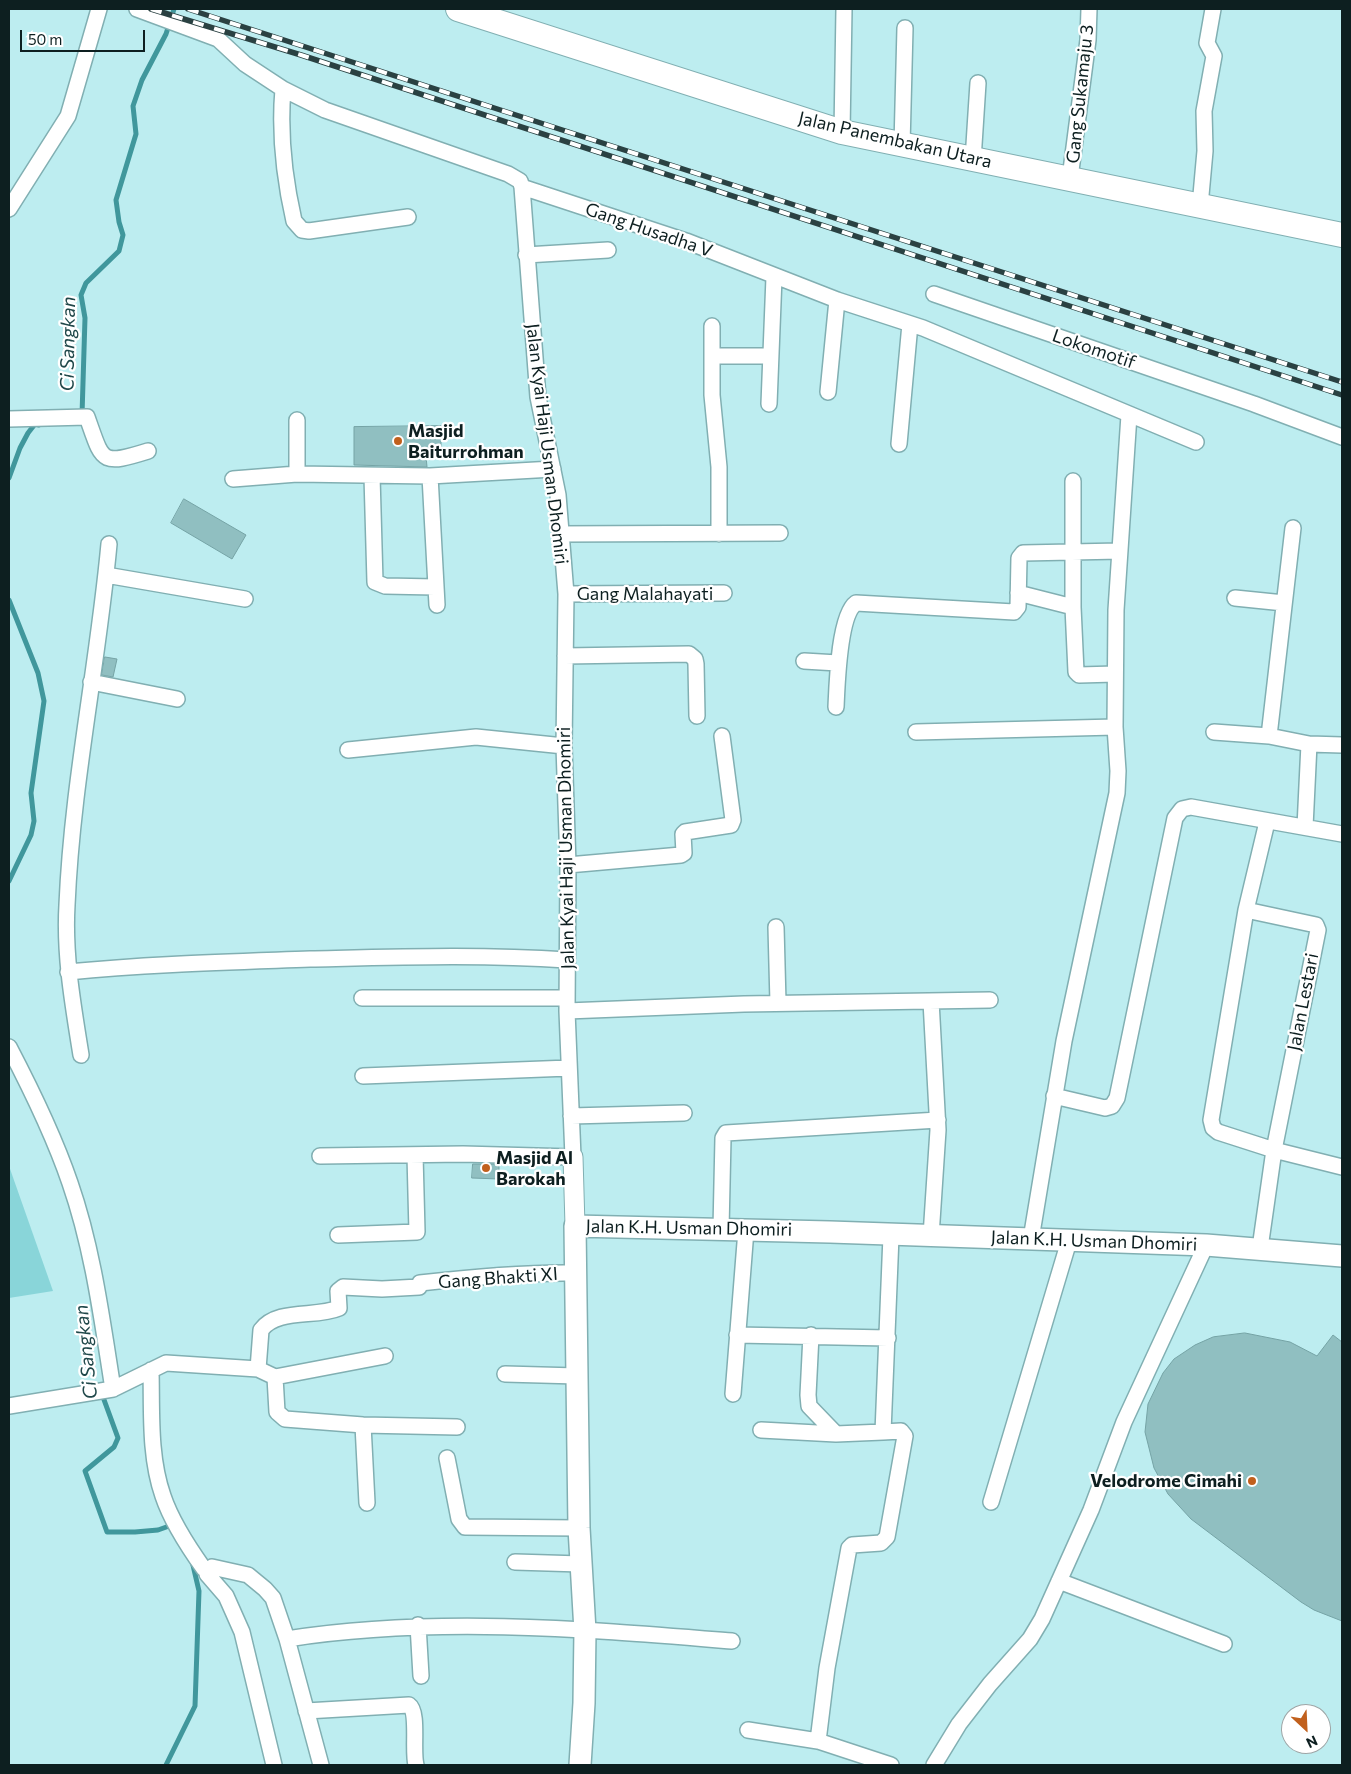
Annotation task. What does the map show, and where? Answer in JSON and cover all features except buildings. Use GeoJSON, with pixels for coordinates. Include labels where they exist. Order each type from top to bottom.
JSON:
{"type":"FeatureCollection","features":[{"type":"Feature","properties":{"kind":"main road","name":"Jalan Panembakan Utara"},"geometry":{"type":"LineString","coordinates":[[458,9],[842,132],[1342,235]]}},
{"type":"Feature","properties":{"kind":"main road","name":"Jalan K.H. Usman Dhomiri"},"geometry":{"type":"LineString","coordinates":[[580,1765],[584,1703],[585,1631],[579,1528],[575,1226],[1206,1245],[1342,1256]]}},
{"type":"Feature","properties":{"kind":"street"},"geometry":{"type":"LineString","coordinates":[[9,209],[68,116],[99,9]]}},
{"type":"Feature","properties":{"kind":"street"},"geometry":{"type":"LineString","coordinates":[[137,9],[218,39],[245,64],[282,89],[325,110],[508,174],[520,181],[522,187]]}},
{"type":"Feature","properties":{"kind":"street"},"geometry":{"type":"LineString","coordinates":[[842,132],[844,9]]}},
{"type":"Feature","properties":{"kind":"street","name":"Gang Sukamaju 3"},"geometry":{"type":"LineString","coordinates":[[1070,178],[1088,40],[1089,9]]}},
{"type":"Feature","properties":{"kind":"street"},"geometry":{"type":"LineString","coordinates":[[1200,206],[1205,151],[1204,111],[1214,56],[1207,45],[1213,9]]}},
{"type":"Feature","properties":{"kind":"street"},"geometry":{"type":"LineString","coordinates":[[902,145],[905,28]]}},
{"type":"Feature","properties":{"kind":"street"},"geometry":{"type":"LineString","coordinates":[[973,160],[978,83]]}},
{"type":"Feature","properties":{"kind":"street"},"geometry":{"type":"LineString","coordinates":[[282,89],[280,119],[283,166],[294,221],[298,227],[308,231],[408,217]]}},
{"type":"Feature","properties":{"kind":"street","name":"Jalan Kyai Haji Usman Dhomiri"},"geometry":{"type":"LineString","coordinates":[[522,187],[538,397],[553,469],[566,594],[564,746],[568,865],[567,1004],[575,1226]]}},
{"type":"Feature","properties":{"kind":"street","name":"Gang Husadha V"},"geometry":{"type":"LineString","coordinates":[[522,187],[686,241],[774,277],[916,326],[1196,442]]}},
{"type":"Feature","properties":{"kind":"street"},"geometry":{"type":"LineString","coordinates":[[526,255],[608,250]]}},
{"type":"Feature","properties":{"kind":"street"},"geometry":{"type":"LineString","coordinates":[[769,404],[774,277]]}},
{"type":"Feature","properties":{"kind":"street","name":"Lokomotif"},"geometry":{"type":"LineString","coordinates":[[934,294],[1254,404],[1342,438]]}},
{"type":"Feature","properties":{"kind":"street"},"geometry":{"type":"LineString","coordinates":[[828,392],[837,300]]}},
{"type":"Feature","properties":{"kind":"street"},"geometry":{"type":"LineString","coordinates":[[712,326],[712,395],[719,467],[719,534]]}},
{"type":"Feature","properties":{"kind":"street"},"geometry":{"type":"LineString","coordinates":[[899,444],[916,326]]}},
{"type":"Feature","properties":{"kind":"street"},"geometry":{"type":"LineString","coordinates":[[712,356],[770,356]]}},
{"type":"Feature","properties":{"kind":"street"},"geometry":{"type":"LineString","coordinates":[[1032,1239],[1054,1096],[1081,954],[1117,793],[1116,674],[1120,550],[1129,414]]}},
{"type":"Feature","properties":{"kind":"street"},"geometry":{"type":"LineString","coordinates":[[9,419],[80,417],[99,450],[108,459],[119,460],[148,451]]}},
{"type":"Feature","properties":{"kind":"street"},"geometry":{"type":"LineString","coordinates":[[297,420],[298,474]]}},
{"type":"Feature","properties":{"kind":"street"},"geometry":{"type":"LineString","coordinates":[[233,479],[298,474],[430,476],[553,469]]}},
{"type":"Feature","properties":{"kind":"street"},"geometry":{"type":"LineString","coordinates":[[372,476],[375,582],[385,586],[435,587]]}},
{"type":"Feature","properties":{"kind":"street"},"geometry":{"type":"LineString","coordinates":[[430,476],[437,605]]}},
{"type":"Feature","properties":{"kind":"street"},"geometry":{"type":"LineString","coordinates":[[1073,481],[1073,607],[1076,672],[1079,675],[1116,674]]}},
{"type":"Feature","properties":{"kind":"street"},"geometry":{"type":"LineString","coordinates":[[1269,736],[1293,528]]}},
{"type":"Feature","properties":{"kind":"street"},"geometry":{"type":"LineString","coordinates":[[560,534],[780,533]]}},
{"type":"Feature","properties":{"kind":"street"},"geometry":{"type":"LineString","coordinates":[[80,1055],[68,972],[66,906],[77,788],[106,575],[108,544]]}},
{"type":"Feature","properties":{"kind":"street"},"geometry":{"type":"LineString","coordinates":[[836,706],[838,663],[848,610],[856,603],[1014,612],[1018,607],[1020,555],[1120,550]]}},
{"type":"Feature","properties":{"kind":"street"},"geometry":{"type":"LineString","coordinates":[[106,575],[245,599]]}},
{"type":"Feature","properties":{"kind":"street","name":"Gang Malahayati"},"geometry":{"type":"LineString","coordinates":[[566,594],[724,593]]}},
{"type":"Feature","properties":{"kind":"street"},"geometry":{"type":"LineString","coordinates":[[1018,593],[1073,607]]}},
{"type":"Feature","properties":{"kind":"street"},"geometry":{"type":"LineString","coordinates":[[1235,598],[1284,603]]}},
{"type":"Feature","properties":{"kind":"street"},"geometry":{"type":"LineString","coordinates":[[565,656],[689,654],[695,659],[696,664],[697,716]]}},
{"type":"Feature","properties":{"kind":"street"},"geometry":{"type":"LineString","coordinates":[[804,661],[838,663]]}},
{"type":"Feature","properties":{"kind":"street"},"geometry":{"type":"LineString","coordinates":[[91,682],[177,699]]}},
{"type":"Feature","properties":{"kind":"street"},"geometry":{"type":"LineString","coordinates":[[916,732],[1115,727]]}},
{"type":"Feature","properties":{"kind":"street"},"geometry":{"type":"LineString","coordinates":[[1214,732],[1269,736],[1309,744],[1342,745]]}},
{"type":"Feature","properties":{"kind":"street"},"geometry":{"type":"LineString","coordinates":[[568,865],[681,855],[684,853],[683,834],[685,832],[731,825],[733,820],[722,736]]}},
{"type":"Feature","properties":{"kind":"street"},"geometry":{"type":"LineString","coordinates":[[348,750],[476,737],[564,746]]}},
{"type":"Feature","properties":{"kind":"street"},"geometry":{"type":"LineString","coordinates":[[1305,827],[1309,744]]}},
{"type":"Feature","properties":{"kind":"street"},"geometry":{"type":"LineString","coordinates":[[1054,1096],[1105,1108],[1112,1106],[1117,1098],[1175,818],[1182,809],[1191,808],[1342,834]]}},
{"type":"Feature","properties":{"kind":"street"},"geometry":{"type":"LineString","coordinates":[[1267,822],[1246,910],[1211,1120],[1213,1128],[1218,1132],[1274,1150],[1342,1167]]}},
{"type":"Feature","properties":{"kind":"street","name":"Jalan Lestari"},"geometry":{"type":"LineString","coordinates":[[1246,910],[1316,925],[1318,930],[1274,1150]]}},
{"type":"Feature","properties":{"kind":"street"},"geometry":{"type":"LineString","coordinates":[[776,927],[778,1003]]}},
{"type":"Feature","properties":{"kind":"street"},"geometry":{"type":"LineString","coordinates":[[68,972],[165,964],[403,956],[506,956],[567,960]]}},
{"type":"Feature","properties":{"kind":"street"},"geometry":{"type":"LineString","coordinates":[[362,998],[567,1004],[990,1000]]}},
{"type":"Feature","properties":{"kind":"street"},"geometry":{"type":"LineString","coordinates":[[931,1001],[938,1120],[931,1236]]}},
{"type":"Feature","properties":{"kind":"street"},"geometry":{"type":"LineString","coordinates":[[9,1047],[40,1109],[71,1184],[97,1286],[105,1390]]}},
{"type":"Feature","properties":{"kind":"street"},"geometry":{"type":"LineString","coordinates":[[364,1076],[569,1068]]}},
{"type":"Feature","properties":{"kind":"street"},"geometry":{"type":"LineString","coordinates":[[571,1116],[684,1113]]}},
{"type":"Feature","properties":{"kind":"street"},"geometry":{"type":"LineString","coordinates":[[721,1229],[723,1145],[726,1133],[938,1120]]}},
{"type":"Feature","properties":{"kind":"street"},"geometry":{"type":"LineString","coordinates":[[1260,1248],[1274,1150]]}},
{"type":"Feature","properties":{"kind":"street"},"geometry":{"type":"LineString","coordinates":[[320,1156],[463,1154],[573,1158]]}},
{"type":"Feature","properties":{"kind":"street"},"geometry":{"type":"LineString","coordinates":[[338,1234],[417,1232],[415,1155]]}},
{"type":"Feature","properties":{"kind":"street"},"geometry":{"type":"LineString","coordinates":[[733,1394],[746,1230]]}},
{"type":"Feature","properties":{"kind":"street"},"geometry":{"type":"LineString","coordinates":[[883,1432],[891,1236]]}},
{"type":"Feature","properties":{"kind":"street"},"geometry":{"type":"LineString","coordinates":[[991,1502],[1070,1241]]}},
{"type":"Feature","properties":{"kind":"street"},"geometry":{"type":"LineString","coordinates":[[934,1765],[959,1724],[977,1700],[1030,1639],[1091,1510],[1124,1422],[1206,1245]]}},
{"type":"Feature","properties":{"kind":"street","name":"Gang Bhakti XI"},"geometry":{"type":"LineString","coordinates":[[258,1369],[260,1330],[270,1322],[339,1308],[338,1291],[343,1287],[404,1289],[419,1288],[420,1283],[507,1274],[575,1273]]}},
{"type":"Feature","properties":{"kind":"street"},"geometry":{"type":"LineString","coordinates":[[737,1335],[888,1338]]}},
{"type":"Feature","properties":{"kind":"street"},"geometry":{"type":"LineString","coordinates":[[811,1335],[809,1406],[836,1434]]}},
{"type":"Feature","properties":{"kind":"street"},"geometry":{"type":"LineString","coordinates":[[9,1406],[105,1390],[166,1363],[258,1369],[275,1377],[385,1356]]}},
{"type":"Feature","properties":{"kind":"street"},"geometry":{"type":"LineString","coordinates":[[151,1370],[153,1450],[162,1493],[185,1539],[226,1596],[242,1632],[274,1765]]}},
{"type":"Feature","properties":{"kind":"street"},"geometry":{"type":"LineString","coordinates":[[505,1374],[577,1376]]}},
{"type":"Feature","properties":{"kind":"street"},"geometry":{"type":"LineString","coordinates":[[275,1377],[277,1412],[282,1418],[362,1424],[457,1427]]}},
{"type":"Feature","properties":{"kind":"street"},"geometry":{"type":"LineString","coordinates":[[362,1424],[367,1503]]}},
{"type":"Feature","properties":{"kind":"street"},"geometry":{"type":"LineString","coordinates":[[760,1430],[836,1434],[901,1431],[905,1434],[887,1537],[881,1543],[850,1546],[827,1668],[818,1741]]}},
{"type":"Feature","properties":{"kind":"street"},"geometry":{"type":"LineString","coordinates":[[447,1458],[459,1519],[465,1527],[579,1528]]}},
{"type":"Feature","properties":{"kind":"street"},"geometry":{"type":"LineString","coordinates":[[516,1562],[581,1564]]}},
{"type":"Feature","properties":{"kind":"street"},"geometry":{"type":"LineString","coordinates":[[208,1570],[248,1575],[265,1588],[273,1598],[287,1639],[321,1765]]}},
{"type":"Feature","properties":{"kind":"street"},"geometry":{"type":"LineString","coordinates":[[1059,1581],[1224,1644]]}},
{"type":"Feature","properties":{"kind":"street"},"geometry":{"type":"LineString","coordinates":[[287,1639],[341,1630],[418,1625],[585,1631],[732,1641]]}},
{"type":"Feature","properties":{"kind":"street"},"geometry":{"type":"LineString","coordinates":[[418,1625],[421,1676]]}},
{"type":"Feature","properties":{"kind":"street"},"geometry":{"type":"LineString","coordinates":[[306,1711],[409,1705],[414,1714],[413,1755],[416,1765]]}},
{"type":"Feature","properties":{"kind":"street"},"geometry":{"type":"LineString","coordinates":[[748,1730],[818,1741],[891,1765]]}},
{"type":"Feature","properties":{"kind":"shaded area"},"geometry":{"type":"Polygon","coordinates":[[[9,1166],[53,1291],[9,1298],[9,1166]]]}},
{"type":"Feature","properties":{"kind":"waterway","name":"Ci Sangkan"},"geometry":{"type":"LineString","coordinates":[[82,415],[85,318],[81,295],[86,283],[119,251],[123,235],[116,200],[136,134],[133,106],[142,80],[166,34],[174,9]]}},
{"type":"Feature","properties":{"kind":"waterway","name":"Ci Sangkan"},"geometry":{"type":"LineString","coordinates":[[9,478],[20,448],[28,433],[35,424],[39,425]]}},
{"type":"Feature","properties":{"kind":"waterway","name":"Ci Sangkan"},"geometry":{"type":"LineString","coordinates":[[9,600],[38,673],[44,701],[31,793],[34,821],[31,835],[9,881]]}},
{"type":"Feature","properties":{"kind":"waterway","name":"Ci Sangkan"},"geometry":{"type":"LineString","coordinates":[[104,1391],[103,1397],[118,1438],[114,1447],[85,1471],[107,1532],[158,1530],[172,1525]]}},
{"type":"Feature","properties":{"kind":"waterway","name":"Ci Sangkan"},"geometry":{"type":"LineString","coordinates":[[166,1765],[195,1706],[199,1591],[192,1561]]}},
{"type":"Feature","properties":{"kind":"railway"},"geometry":{"type":"LineString","coordinates":[[151,9],[301,55],[1342,395]]}},
{"type":"Feature","properties":{"kind":"railway"},"geometry":{"type":"LineString","coordinates":[[188,9],[1342,382]]}},
{"type":"Feature","properties":{"kind":"place","name":"Masjid Baiturrohman"},"geometry":{"type":"Point","coordinates":[398,441]}},
{"type":"Feature","properties":{"kind":"place","name":"Masjid Al Barokah"},"geometry":{"type":"Point","coordinates":[486,1168]}},
{"type":"Feature","properties":{"kind":"place","name":"Velodrome Cimahi"},"geometry":{"type":"Point","coordinates":[1252,1481]}}]}
